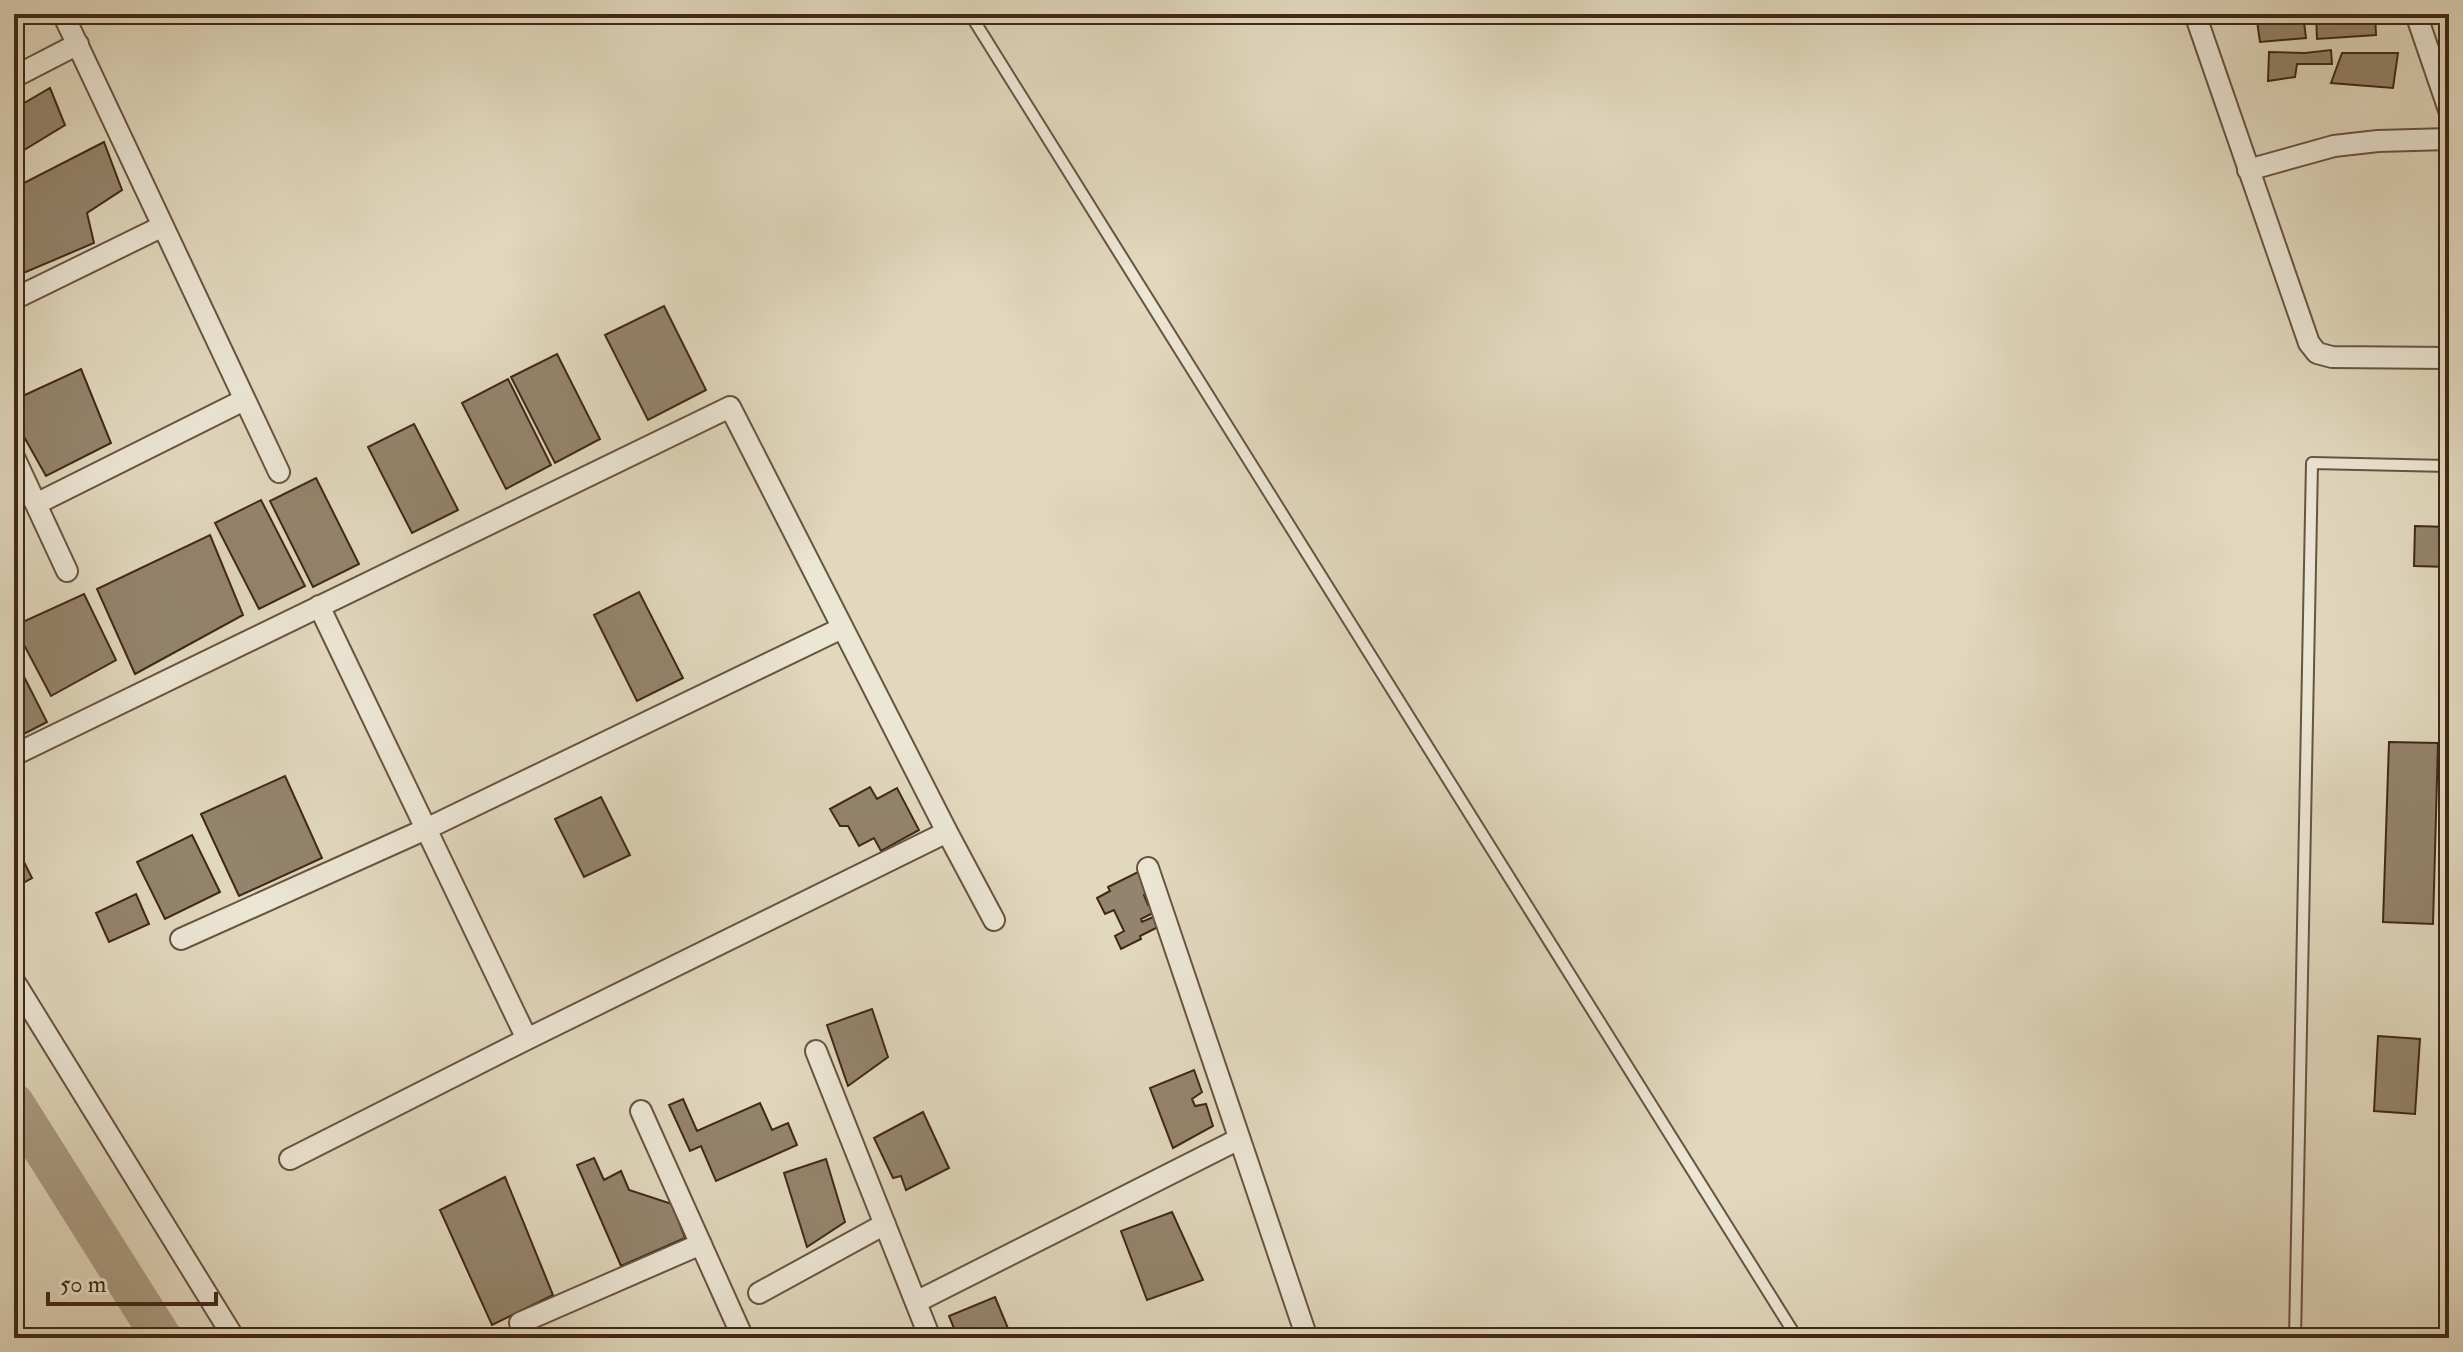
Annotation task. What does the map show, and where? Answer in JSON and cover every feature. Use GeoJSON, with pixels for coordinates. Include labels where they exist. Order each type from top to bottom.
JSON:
{"type":"FeatureCollection","features":[{"type":"Feature","properties":{"kind":"street"},"geometry":{"type":"LineString","coordinates":[[63,14],[279,472]]}},
{"type":"Feature","properties":{"kind":"street"},"geometry":{"type":"LineString","coordinates":[[2195,14],[2309,343],[2317,353],[2332,357],[2449,358]]}},
{"type":"Feature","properties":{"kind":"street"},"geometry":{"type":"LineString","coordinates":[[2416,14],[2449,110]]}},
{"type":"Feature","properties":{"kind":"street"},"geometry":{"type":"LineString","coordinates":[[14,77],[78,44]]}},
{"type":"Feature","properties":{"kind":"street"},"geometry":{"type":"LineString","coordinates":[[2248,170],[2334,146],[2449,139]]}},
{"type":"Feature","properties":{"kind":"street"},"geometry":{"type":"LineString","coordinates":[[14,299],[163,226]]}},
{"type":"Feature","properties":{"kind":"street"},"geometry":{"type":"LineString","coordinates":[[36,504],[244,400]]}},
{"type":"Feature","properties":{"kind":"street"},"geometry":{"type":"LineString","coordinates":[[14,755],[730,407],[994,920]]}},
{"type":"Feature","properties":{"kind":"street"},"geometry":{"type":"LineString","coordinates":[[14,457],[67,571]]}},
{"type":"Feature","properties":{"kind":"street"},"geometry":{"type":"LineString","coordinates":[[319,606],[527,1039]]}},
{"type":"Feature","properties":{"kind":"street"},"geometry":{"type":"LineString","coordinates":[[181,939],[426,829],[842,628]]}},
{"type":"Feature","properties":{"kind":"street"},"geometry":{"type":"LineString","coordinates":[[290,1159],[947,832]]}},
{"type":"Feature","properties":{"kind":"street"},"geometry":{"type":"LineString","coordinates":[[1148,868],[1307,1338]]}},
{"type":"Feature","properties":{"kind":"street"},"geometry":{"type":"LineString","coordinates":[[14,981],[234,1338]]}},
{"type":"Feature","properties":{"kind":"street"},"geometry":{"type":"LineString","coordinates":[[816,1051],[930,1338]]}},
{"type":"Feature","properties":{"kind":"street"},"geometry":{"type":"LineString","coordinates":[[641,1111],[743,1338]]}},
{"type":"Feature","properties":{"kind":"street"},"geometry":{"type":"LineString","coordinates":[[916,1302],[1239,1139]]}},
{"type":"Feature","properties":{"kind":"street"},"geometry":{"type":"LineString","coordinates":[[759,1293],[885,1224]]}},
{"type":"Feature","properties":{"kind":"street"},"geometry":{"type":"LineString","coordinates":[[520,1323],[701,1244]]}},
{"type":"Feature","properties":{"kind":"lane"},"geometry":{"type":"LineString","coordinates":[[970,14],[1797,1338]]}},
{"type":"Feature","properties":{"kind":"lane"},"geometry":{"type":"LineString","coordinates":[[2295,1338],[2312,463],[2449,466]]}},
{"type":"Feature","properties":{"kind":"building"},"geometry":{"type":"Polygon","coordinates":[[[2256,14],[2303,14],[2306,38],[2260,42],[2256,14]]]}},
{"type":"Feature","properties":{"kind":"building"},"geometry":{"type":"Polygon","coordinates":[[[2316,14],[2375,14],[2376,35],[2317,39],[2316,14]]]}},
{"type":"Feature","properties":{"kind":"building"},"geometry":{"type":"Polygon","coordinates":[[[2331,50],[2332,64],[2297,64],[2295,77],[2268,81],[2269,52],[2331,50]]]}},
{"type":"Feature","properties":{"kind":"building"},"geometry":{"type":"Polygon","coordinates":[[[2342,53],[2398,53],[2393,88],[2331,83],[2342,53]]]}},
{"type":"Feature","properties":{"kind":"building"},"geometry":{"type":"Polygon","coordinates":[[[50,88],[65,125],[16,155],[14,109],[50,88]]]}},
{"type":"Feature","properties":{"kind":"building"},"geometry":{"type":"Polygon","coordinates":[[[104,142],[122,190],[87,213],[94,243],[14,277],[14,188],[104,142]]]}},
{"type":"Feature","properties":{"kind":"building"},"geometry":{"type":"Polygon","coordinates":[[[664,306],[706,390],[648,420],[605,335],[664,306]]]}},
{"type":"Feature","properties":{"kind":"building"},"geometry":{"type":"Polygon","coordinates":[[[557,354],[600,439],[555,463],[511,377],[557,354]]]}},
{"type":"Feature","properties":{"kind":"building"},"geometry":{"type":"Polygon","coordinates":[[[81,369],[111,443],[46,476],[14,419],[14,400],[81,369]]]}},
{"type":"Feature","properties":{"kind":"building"},"geometry":{"type":"Polygon","coordinates":[[[508,379],[551,465],[506,489],[462,403],[508,379]]]}},
{"type":"Feature","properties":{"kind":"building"},"geometry":{"type":"Polygon","coordinates":[[[414,424],[458,510],[412,533],[368,447],[414,424]]]}},
{"type":"Feature","properties":{"kind":"building"},"geometry":{"type":"Polygon","coordinates":[[[316,478],[359,564],[313,587],[270,501],[316,478]]]}},
{"type":"Feature","properties":{"kind":"building"},"geometry":{"type":"Polygon","coordinates":[[[261,500],[305,586],[259,609],[215,523],[261,500]]]}},
{"type":"Feature","properties":{"kind":"building"},"geometry":{"type":"Polygon","coordinates":[[[2415,526],[2449,527],[2449,567],[2414,566],[2415,526]]]}},
{"type":"Feature","properties":{"kind":"building"},"geometry":{"type":"Polygon","coordinates":[[[210,535],[243,615],[135,674],[97,589],[210,535]]]}},
{"type":"Feature","properties":{"kind":"building"},"geometry":{"type":"Polygon","coordinates":[[[639,592],[683,678],[637,701],[594,615],[639,592]]]}},
{"type":"Feature","properties":{"kind":"building"},"geometry":{"type":"Polygon","coordinates":[[[84,594],[116,660],[51,696],[14,626],[84,594]]]}},
{"type":"Feature","properties":{"kind":"building"},"geometry":{"type":"Polygon","coordinates":[[[14,657],[47,722],[14,739],[14,657]]]}},
{"type":"Feature","properties":{"kind":"building"},"geometry":{"type":"Polygon","coordinates":[[[2389,742],[2438,743],[2433,924],[2383,922],[2389,742]]]}},
{"type":"Feature","properties":{"kind":"building"},"geometry":{"type":"Polygon","coordinates":[[[285,776],[322,858],[239,896],[201,814],[285,776]]]}},
{"type":"Feature","properties":{"kind":"building"},"geometry":{"type":"Polygon","coordinates":[[[870,787],[877,799],[897,788],[919,830],[881,851],[874,838],[859,846],[848,826],[840,826],[830,809],[870,787]]]}},
{"type":"Feature","properties":{"kind":"building"},"geometry":{"type":"Polygon","coordinates":[[[601,797],[630,855],[584,877],[555,819],[601,797]]]}},
{"type":"Feature","properties":{"kind":"building"},"geometry":{"type":"Polygon","coordinates":[[[192,835],[220,892],[165,919],[137,862],[192,835]]]}},
{"type":"Feature","properties":{"kind":"building"},"geometry":{"type":"Polygon","coordinates":[[[23,860],[32,878],[14,888],[14,865],[23,860]]]}},
{"type":"Feature","properties":{"kind":"building"},"geometry":{"type":"Polygon","coordinates":[[[1138,872],[1148,893],[1144,895],[1148,905],[1155,902],[1159,910],[1141,919],[1142,922],[1153,917],[1158,927],[1121,949],[1115,936],[1124,931],[1114,910],[1105,914],[1097,898],[1110,891],[1108,887],[1138,872]]]}},
{"type":"Feature","properties":{"kind":"building"},"geometry":{"type":"Polygon","coordinates":[[[136,894],[149,924],[109,942],[96,913],[136,894]]]}},
{"type":"Feature","properties":{"kind":"building"},"geometry":{"type":"Polygon","coordinates":[[[872,1009],[888,1057],[848,1086],[827,1025],[872,1009]]]}},
{"type":"Feature","properties":{"kind":"building"},"geometry":{"type":"Polygon","coordinates":[[[2378,1036],[2420,1039],[2415,1114],[2374,1111],[2378,1036]]]}},
{"type":"Feature","properties":{"kind":"building"},"geometry":{"type":"Polygon","coordinates":[[[1194,1070],[1202,1092],[1192,1099],[1195,1106],[1206,1104],[1213,1126],[1173,1148],[1150,1088],[1194,1070]]]}},
{"type":"Feature","properties":{"kind":"building"},"geometry":{"type":"Polygon","coordinates":[[[683,1099],[697,1131],[760,1103],[772,1130],[788,1123],[797,1145],[716,1181],[701,1146],[690,1151],[669,1105],[683,1099]]]}},
{"type":"Feature","properties":{"kind":"building"},"geometry":{"type":"Polygon","coordinates":[[[923,1112],[949,1168],[906,1190],[901,1176],[893,1178],[874,1138],[923,1112]]]}},
{"type":"Feature","properties":{"kind":"building"},"geometry":{"type":"Polygon","coordinates":[[[594,1158],[604,1180],[621,1171],[629,1190],[672,1204],[685,1238],[621,1266],[577,1165],[594,1158]]]}},
{"type":"Feature","properties":{"kind":"building"},"geometry":{"type":"Polygon","coordinates":[[[826,1159],[845,1222],[807,1247],[784,1173],[826,1159]]]}},
{"type":"Feature","properties":{"kind":"building"},"geometry":{"type":"Polygon","coordinates":[[[505,1177],[553,1295],[492,1325],[440,1210],[505,1177]]]}},
{"type":"Feature","properties":{"kind":"building"},"geometry":{"type":"Polygon","coordinates":[[[1172,1212],[1203,1280],[1147,1300],[1121,1231],[1172,1212]]]}},
{"type":"Feature","properties":{"kind":"building"},"geometry":{"type":"Polygon","coordinates":[[[995,1297],[1012,1338],[958,1338],[949,1316],[995,1297]]]}},
{"type":"Feature","properties":{"kind":"waterway"},"geometry":{"type":"LineString","coordinates":[[14,1103],[162,1338]]}}]}
